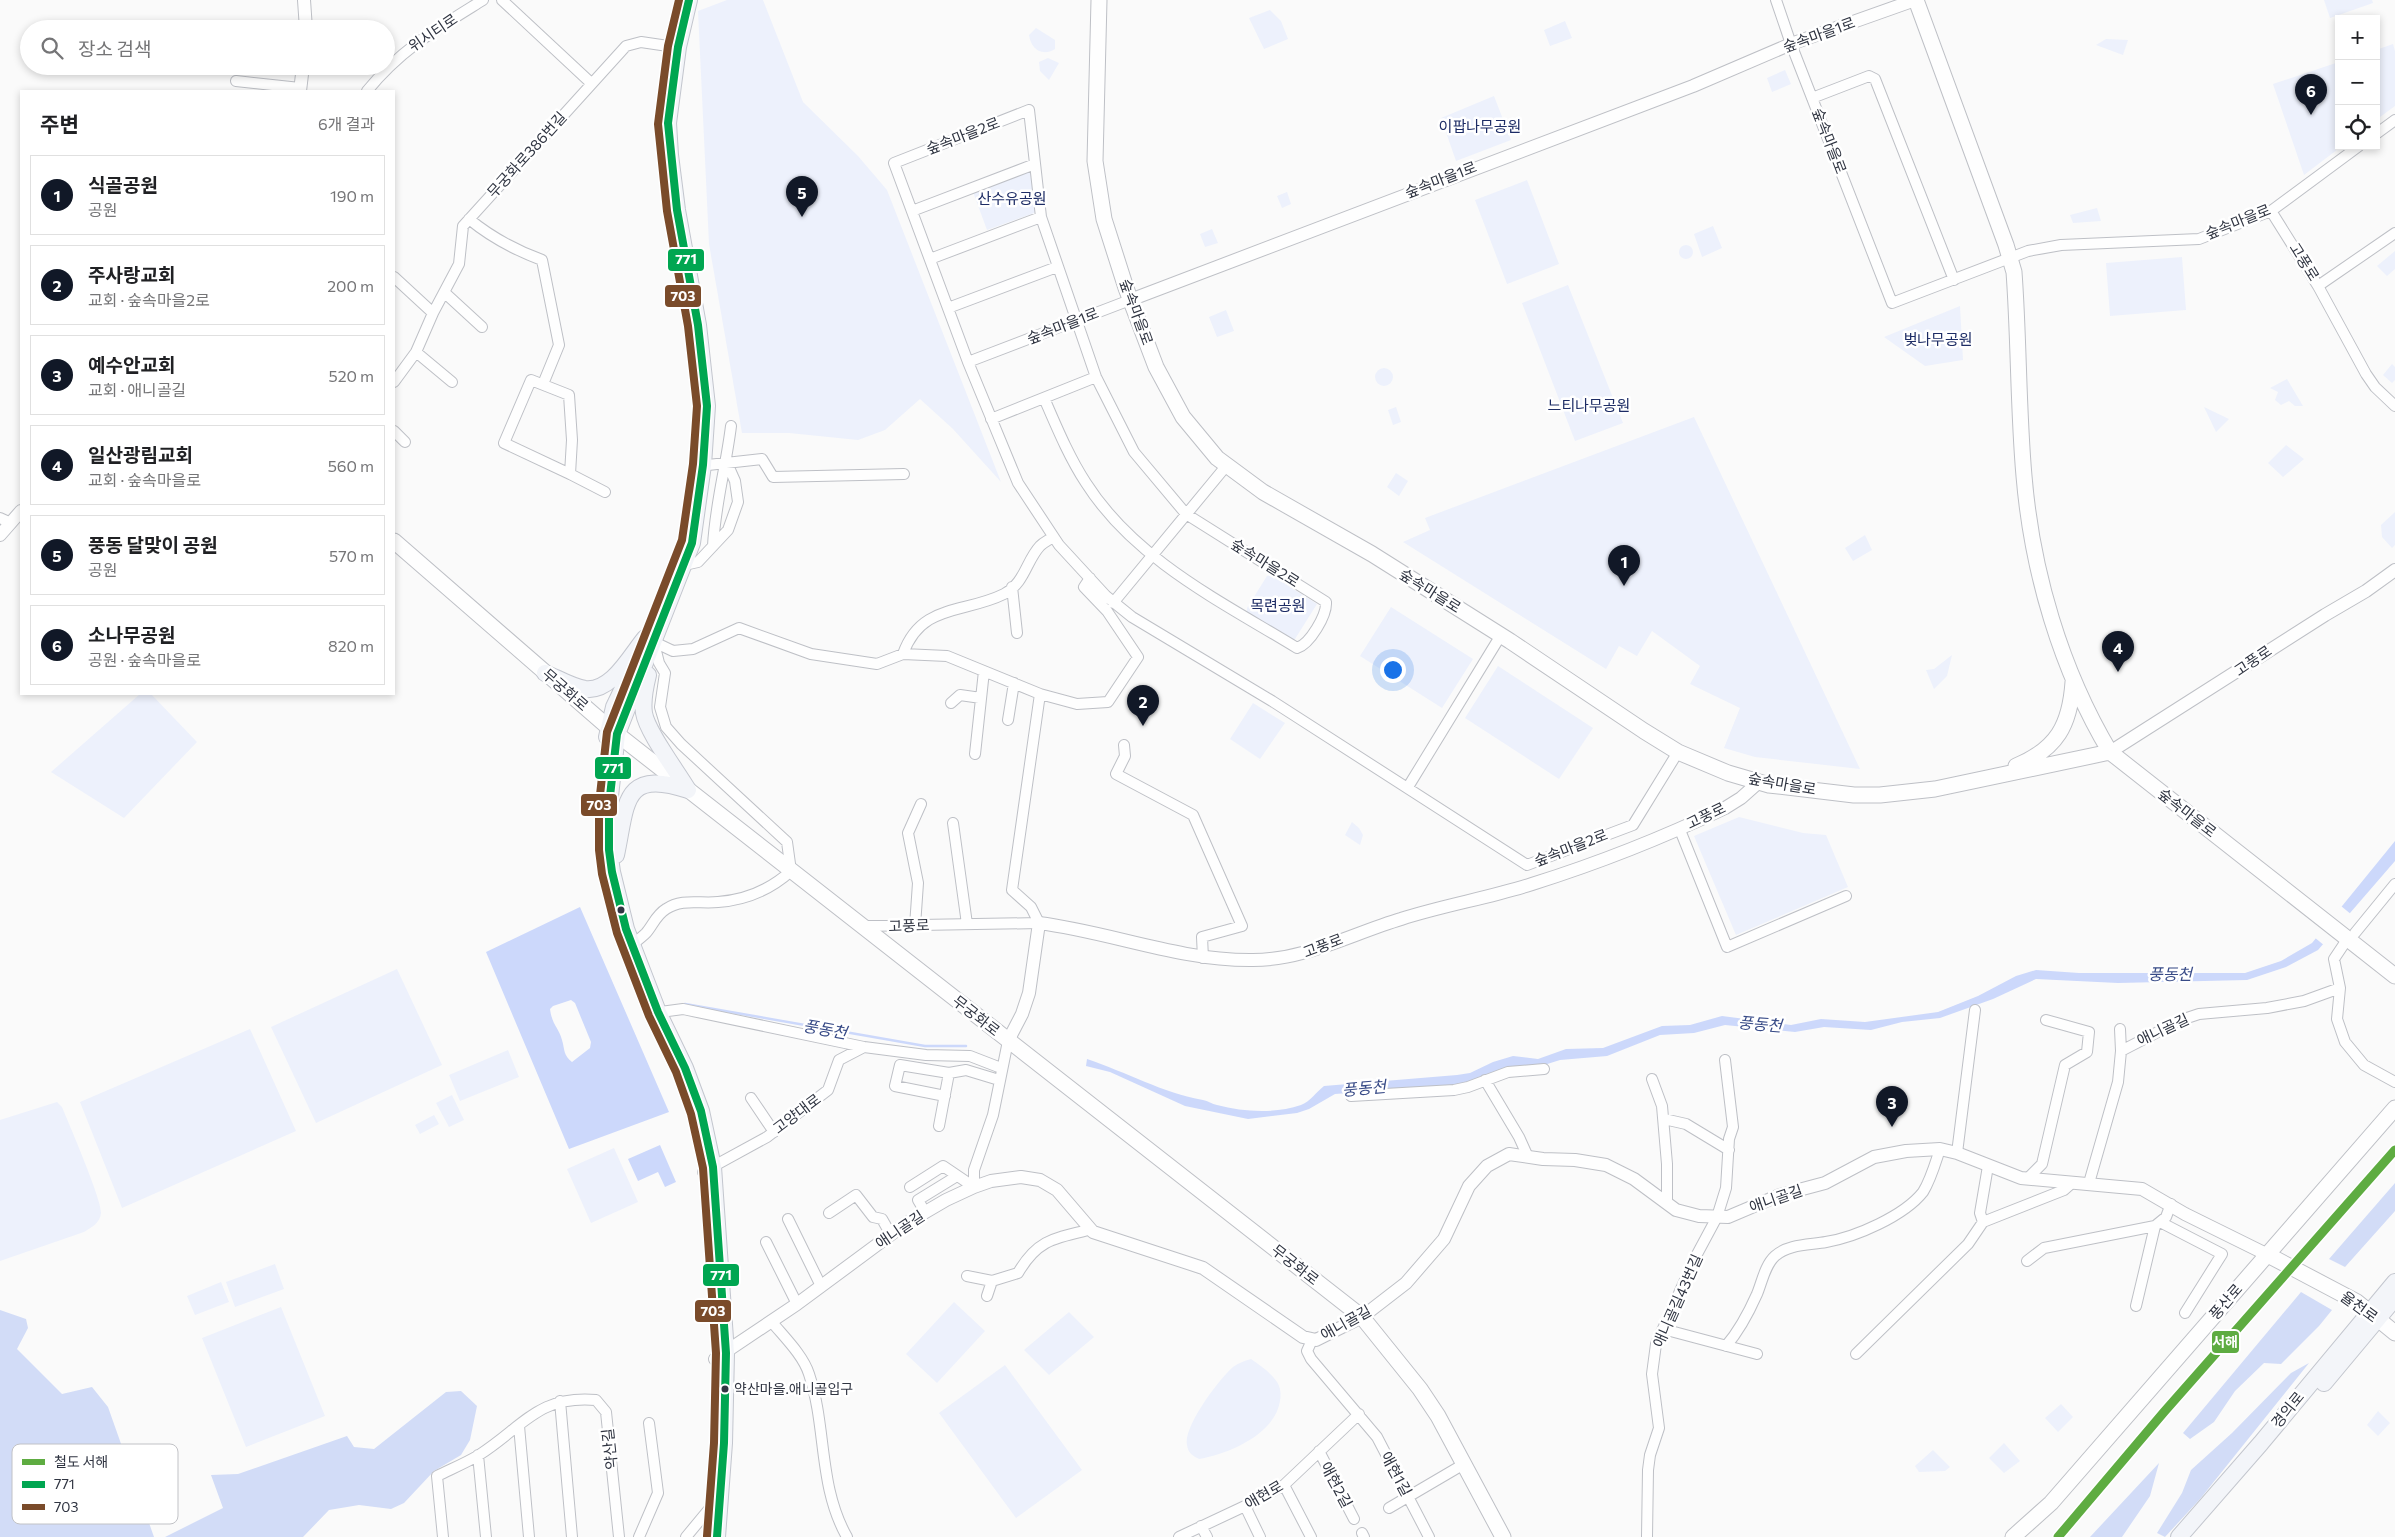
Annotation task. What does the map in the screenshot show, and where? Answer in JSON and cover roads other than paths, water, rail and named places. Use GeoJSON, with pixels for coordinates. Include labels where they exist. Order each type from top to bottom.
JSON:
{"type":"FeatureCollection","features":[{"type":"Feature","properties":{"kind":"main road"},"geometry":{"type":"LineString","coordinates":[[678,0],[668,46],[663,83],[661,160],[666,208],[691,326],[698,400],[699,466]]}},
{"type":"Feature","properties":{"kind":"main road"},"geometry":{"type":"LineString","coordinates":[[689,0],[676,56],[668,123],[675,192],[698,325],[706,406],[699,466],[679,566],[612,730],[602,801],[602,843],[612,902],[628,948],[655,1012],[694,1115],[708,1169],[710,1239],[721,1356],[716,1380],[715,1505],[717,1537]]}},
{"type":"Feature","properties":{"kind":"main road","name":"숲속마을로"},"geometry":{"type":"LineString","coordinates":[[1099,0],[1095,161],[1104,219],[1130,300],[1156,366],[1183,417],[1217,458],[1226,465],[1263,492],[1372,554],[1678,752],[1728,773],[1759,782],[1854,795],[1880,795],[1935,789],[2110,752]]}},
{"type":"Feature","properties":{"kind":"main road","name":"숲속마을로"},"geometry":{"type":"LineString","coordinates":[[1915,0],[2010,257],[2015,291],[2024,478],[2034,550],[2046,599],[2086,711],[2110,752],[2395,976]]}},
{"type":"Feature","properties":{"kind":"main road","name":"무궁화로"},"geometry":{"type":"LineString","coordinates":[[395,542],[612,730],[1008,1042],[1362,1317],[1420,1389],[1464,1464],[1503,1537]]}},
{"type":"Feature","properties":{"kind":"main road"},"geometry":{"type":"LineString","coordinates":[[545,673],[583,688],[599,688],[613,677],[649,640]]}},
{"type":"Feature","properties":{"kind":"main road"},"geometry":{"type":"LineString","coordinates":[[649,640],[644,716],[650,732],[688,790]]}},
{"type":"Feature","properties":{"kind":"main road"},"geometry":{"type":"LineString","coordinates":[[1980,780],[2032,759],[2057,737],[2070,710],[2073,678]]}},
{"type":"Feature","properties":{"kind":"main road"},"geometry":{"type":"LineString","coordinates":[[612,730],[609,850],[628,948]]}},
{"type":"Feature","properties":{"kind":"main road"},"geometry":{"type":"LineString","coordinates":[[612,872],[630,795],[639,786],[652,781],[669,783],[688,790]]}},
{"type":"Feature","properties":{"kind":"main road"},"geometry":{"type":"LineString","coordinates":[[2228,846],[2237,859],[2347,937],[2395,965]]}},
{"type":"Feature","properties":{"kind":"main road"},"geometry":{"type":"LineString","coordinates":[[2347,937],[2395,985]]}},
{"type":"Feature","properties":{"kind":"main road","name":"풍산로"},"geometry":{"type":"LineString","coordinates":[[2013,1537],[2051,1503],[2274,1258],[2395,1108]]}},
{"type":"Feature","properties":{"kind":"main road","name":"율천로"},"geometry":{"type":"LineString","coordinates":[[2274,1258],[2358,1302],[2395,1333]]}},
{"type":"Feature","properties":{"kind":"main road","name":"경의로"},"geometry":{"type":"LineString","coordinates":[[2187,1537],[2373,1316],[2395,1282]]}},
{"type":"Feature","properties":{"kind":"main road","name":"경의로"},"geometry":{"type":"LineString","coordinates":[[2179,1537],[2373,1316],[2395,1298]]}},
{"type":"Feature","properties":{"kind":"main road"},"geometry":{"type":"LineString","coordinates":[[708,1537],[715,1505]]}},
{"type":"Feature","properties":{"kind":"street"},"geometry":{"type":"LineString","coordinates":[[304,0],[305,20]]}},
{"type":"Feature","properties":{"kind":"street","name":"위시티로"},"geometry":{"type":"LineString","coordinates":[[395,60],[416,42],[483,0]]}},
{"type":"Feature","properties":{"kind":"street"},"geometry":{"type":"LineString","coordinates":[[502,0],[591,84]]}},
{"type":"Feature","properties":{"kind":"street"},"geometry":{"type":"LineString","coordinates":[[1776,0],[1812,98]]}},
{"type":"Feature","properties":{"kind":"street","name":"숲속마을1로"},"geometry":{"type":"LineString","coordinates":[[968,362],[1693,86],[1791,44],[1915,0]]}},
{"type":"Feature","properties":{"kind":"street","name":"무궁화로386번길"},"geometry":{"type":"LineString","coordinates":[[395,381],[416,352],[433,313],[459,264],[463,226],[626,46],[641,42],[668,46]]}},
{"type":"Feature","properties":{"kind":"street"},"geometry":{"type":"LineString","coordinates":[[236,81],[300,90],[302,75]]}},
{"type":"Feature","properties":{"kind":"street","name":"위시티로"},"geometry":{"type":"LineString","coordinates":[[368,90],[380,75]]}},
{"type":"Feature","properties":{"kind":"street","name":"숲속마을로"},"geometry":{"type":"LineString","coordinates":[[1954,280],[1876,79],[1869,76],[1812,98],[1892,303],[1954,280],[2010,257],[2028,251],[2061,245],[2199,239],[2271,210],[2354,150]]}},
{"type":"Feature","properties":{"kind":"street","name":"숲속마을2로"},"geometry":{"type":"LineString","coordinates":[[1044,398],[1063,442],[1087,484],[1108,512],[1152,555],[1200,590],[1297,648],[1304,645],[1326,610],[1326,602],[1186,514],[1134,452],[1096,377],[1041,217],[1029,110],[894,163],[968,362],[1018,483],[1053,537],[1113,603],[1132,618],[1272,701],[1527,864],[1633,825],[1678,752]]}},
{"type":"Feature","properties":{"kind":"street"},"geometry":{"type":"LineString","coordinates":[[2380,131],[2395,120]]}},
{"type":"Feature","properties":{"kind":"street"},"geometry":{"type":"LineString","coordinates":[[912,211],[1034,164]]}},
{"type":"Feature","properties":{"kind":"street","name":"고풍로"},"geometry":{"type":"LineString","coordinates":[[2271,210],[2318,286],[2395,233]]}},
{"type":"Feature","properties":{"kind":"street"},"geometry":{"type":"LineString","coordinates":[[930,259],[1041,217]]}},
{"type":"Feature","properties":{"kind":"street"},"geometry":{"type":"LineString","coordinates":[[469,219],[486,234],[512,248],[542,260],[559,344],[544,384]]}},
{"type":"Feature","properties":{"kind":"street"},"geometry":{"type":"LineString","coordinates":[[948,308],[1057,267]]}},
{"type":"Feature","properties":{"kind":"street"},"geometry":{"type":"LineString","coordinates":[[395,278],[433,313]]}},
{"type":"Feature","properties":{"kind":"street"},"geometry":{"type":"LineString","coordinates":[[2318,286],[2366,374],[2375,387],[2395,406]]}},
{"type":"Feature","properties":{"kind":"street"},"geometry":{"type":"LineString","coordinates":[[445,293],[482,327]]}},
{"type":"Feature","properties":{"kind":"street"},"geometry":{"type":"LineString","coordinates":[[416,352],[452,382]]}},
{"type":"Feature","properties":{"kind":"street"},"geometry":{"type":"LineString","coordinates":[[991,419],[1096,377]]}},
{"type":"Feature","properties":{"kind":"street"},"geometry":{"type":"LineString","coordinates":[[570,474],[572,440],[570,395],[531,380],[504,443],[605,492]]}},
{"type":"Feature","properties":{"kind":"street"},"geometry":{"type":"LineString","coordinates":[[713,546],[714,517],[726,463],[731,426]]}},
{"type":"Feature","properties":{"kind":"street"},"geometry":{"type":"LineString","coordinates":[[395,433],[405,442]]}},
{"type":"Feature","properties":{"kind":"street"},"geometry":{"type":"LineString","coordinates":[[699,466],[762,459],[773,477],[904,474]]}},
{"type":"Feature","properties":{"kind":"street"},"geometry":{"type":"LineString","coordinates":[[679,566],[698,562],[728,530],[738,502],[735,481],[726,463]]}},
{"type":"Feature","properties":{"kind":"street"},"geometry":{"type":"LineString","coordinates":[[1113,603],[1226,465]]}},
{"type":"Feature","properties":{"kind":"street"},"geometry":{"type":"LineString","coordinates":[[0,535],[5,520],[20,512]]}},
{"type":"Feature","properties":{"kind":"street"},"geometry":{"type":"LineString","coordinates":[[903,654],[908,639],[919,626],[934,617],[952,609],[1005,594],[1022,579],[1041,546],[1053,537]]}},
{"type":"Feature","properties":{"kind":"street","name":"고풍로"},"geometry":{"type":"LineString","coordinates":[[2110,752],[2393,575]]}},
{"type":"Feature","properties":{"kind":"street"},"geometry":{"type":"LineString","coordinates":[[649,640],[674,651],[693,649],[739,628],[811,654],[877,664],[903,654],[947,656],[1040,694],[1078,704],[1108,702],[1138,657],[1107,611],[1084,587],[1090,578]]}},
{"type":"Feature","properties":{"kind":"street"},"geometry":{"type":"LineString","coordinates":[[1012,587],[1016,633]]}},
{"type":"Feature","properties":{"kind":"street"},"geometry":{"type":"LineString","coordinates":[[1408,787],[1501,636]]}},
{"type":"Feature","properties":{"kind":"street"},"geometry":{"type":"LineString","coordinates":[[628,948],[646,933],[656,917],[666,909],[680,903],[701,901],[717,903],[740,898],[778,882],[791,871],[787,842],[681,744],[666,727],[660,707],[665,673],[649,640]]}},
{"type":"Feature","properties":{"kind":"street"},"geometry":{"type":"LineString","coordinates":[[975,754],[984,670]]}},
{"type":"Feature","properties":{"kind":"street"},"geometry":{"type":"LineString","coordinates":[[1008,720],[1014,683]]}},
{"type":"Feature","properties":{"kind":"street"},"geometry":{"type":"LineString","coordinates":[[974,1187],[974,1170],[993,1115],[1001,1068],[1008,1042],[1022,1014],[1029,993],[1038,923],[1032,907],[1012,890],[1040,694]]}},
{"type":"Feature","properties":{"kind":"street"},"geometry":{"type":"LineString","coordinates":[[951,703],[960,695],[981,698]]}},
{"type":"Feature","properties":{"kind":"street"},"geometry":{"type":"LineString","coordinates":[[1124,745],[1125,756],[1116,774],[1193,815],[1242,926],[1202,937],[1203,958]]}},
{"type":"Feature","properties":{"kind":"street","name":"고풍로"},"geometry":{"type":"LineString","coordinates":[[861,926],[1038,923],[1067,927],[1203,958],[1251,960],[1297,956],[1421,913],[1530,885],[1615,856],[1680,830],[1725,808],[1759,782]]}},
{"type":"Feature","properties":{"kind":"street"},"geometry":{"type":"LineString","coordinates":[[915,926],[918,883],[908,833],[921,804]]}},
{"type":"Feature","properties":{"kind":"street"},"geometry":{"type":"LineString","coordinates":[[953,823],[968,924]]}},
{"type":"Feature","properties":{"kind":"street"},"geometry":{"type":"LineString","coordinates":[[1680,830],[1727,946],[1846,896]]}},
{"type":"Feature","properties":{"kind":"street"},"geometry":{"type":"LineString","coordinates":[[2395,884],[2347,937],[2334,959],[2340,988],[2337,1019],[2345,1042],[2364,1065],[2395,1082]]}},
{"type":"Feature","properties":{"kind":"street","name":"애니골길"},"geometry":{"type":"LineString","coordinates":[[2089,1183],[2118,1082],[2121,1051],[2180,1020],[2199,1014],[2267,1008],[2304,1001],[2340,988]]}},
{"type":"Feature","properties":{"kind":"street"},"geometry":{"type":"LineString","coordinates":[[655,1012],[683,1009],[864,1047],[926,1055],[970,1056],[1001,1068]]}},
{"type":"Feature","properties":{"kind":"street"},"geometry":{"type":"LineString","coordinates":[[1957,1153],[1965,1103],[1975,1010]]}},
{"type":"Feature","properties":{"kind":"street"},"geometry":{"type":"LineString","coordinates":[[2027,1179],[2042,1164],[2065,1065],[2087,1052],[2090,1032],[2046,1020]]}},
{"type":"Feature","properties":{"kind":"street"},"geometry":{"type":"LineString","coordinates":[[2120,1029],[2121,1051]]}},
{"type":"Feature","properties":{"kind":"street","name":"고양대로"},"geometry":{"type":"LineString","coordinates":[[708,1169],[774,1132],[828,1090],[839,1060],[864,1047]]}},
{"type":"Feature","properties":{"kind":"street","name":"애니골길43번길"},"geometry":{"type":"LineString","coordinates":[[1647,1537],[1648,1470],[1650,1455],[1659,1428],[1652,1374],[1656,1344],[1695,1258],[1717,1217],[1726,1188],[1732,1127],[1725,1060]]}},
{"type":"Feature","properties":{"kind":"street"},"geometry":{"type":"LineString","coordinates":[[945,1096],[895,1086],[900,1065],[949,1073],[966,1070],[999,1080]]}},
{"type":"Feature","properties":{"kind":"street"},"geometry":{"type":"LineString","coordinates":[[1351,1096],[1454,1090],[1468,1087],[1508,1072],[1544,1069]]}},
{"type":"Feature","properties":{"kind":"street"},"geometry":{"type":"LineString","coordinates":[[939,1126],[949,1073]]}},
{"type":"Feature","properties":{"kind":"street"},"geometry":{"type":"LineString","coordinates":[[1652,1079],[1662,1106],[1664,1119],[1667,1204]]}},
{"type":"Feature","properties":{"kind":"street"},"geometry":{"type":"LineString","coordinates":[[1485,1080],[1519,1137],[1528,1157]]}},
{"type":"Feature","properties":{"kind":"street"},"geometry":{"type":"LineString","coordinates":[[751,1098],[774,1132]]}},
{"type":"Feature","properties":{"kind":"street"},"geometry":{"type":"LineString","coordinates":[[1664,1119],[1686,1124],[1729,1150]]}},
{"type":"Feature","properties":{"kind":"street"},"geometry":{"type":"LineString","coordinates":[[1726,1346],[1748,1312],[1768,1265],[1775,1256],[1795,1247],[1842,1239],[1906,1209],[1923,1191],[1931,1176],[1940,1149]]}},
{"type":"Feature","properties":{"kind":"street","name":"애니골길"},"geometry":{"type":"LineString","coordinates":[[721,1356],[798,1304],[891,1234],[925,1212],[974,1187],[1004,1179],[1021,1177],[1040,1180],[1061,1194],[1089,1230],[1101,1236],[1182,1259],[1203,1268],[1303,1337],[1312,1340],[1320,1339],[1362,1317],[1406,1283],[1436,1251],[1449,1231],[1469,1186],[1479,1173],[1503,1156],[1514,1154],[1606,1165],[1634,1179],[1667,1204],[1690,1214],[1728,1217],[1780,1195],[1825,1183],[1874,1157],[1906,1151],[1940,1149],[1957,1153],[2027,1179],[2136,1187],[2171,1204],[2185,1214],[2274,1258]]}},
{"type":"Feature","properties":{"kind":"street"},"geometry":{"type":"LineString","coordinates":[[910,1187],[943,1166],[974,1187]]}},
{"type":"Feature","properties":{"kind":"street"},"geometry":{"type":"LineString","coordinates":[[1983,1222],[1980,1212],[1988,1166]]}},
{"type":"Feature","properties":{"kind":"street"},"geometry":{"type":"LineString","coordinates":[[925,1212],[918,1200],[957,1176]]}},
{"type":"Feature","properties":{"kind":"street"},"geometry":{"type":"LineString","coordinates":[[1856,1354],[1968,1244],[1983,1222],[2064,1190],[2074,1182]]}},
{"type":"Feature","properties":{"kind":"street"},"geometry":{"type":"LineString","coordinates":[[828,1213],[856,1195],[873,1217],[882,1219],[891,1234]]}},
{"type":"Feature","properties":{"kind":"street"},"geometry":{"type":"LineString","coordinates":[[2027,1261],[2044,1248],[2144,1230],[2158,1224],[2166,1217],[2171,1204]]}},
{"type":"Feature","properties":{"kind":"street"},"geometry":{"type":"LineString","coordinates":[[788,1219],[821,1286]]}},
{"type":"Feature","properties":{"kind":"street"},"geometry":{"type":"LineString","coordinates":[[2136,1306],[2158,1224]]}},
{"type":"Feature","properties":{"kind":"street"},"geometry":{"type":"LineString","coordinates":[[2158,1224],[2222,1254],[2185,1313]]}},
{"type":"Feature","properties":{"kind":"street"},"geometry":{"type":"LineString","coordinates":[[967,1276],[992,1281],[1018,1273],[1028,1257],[1051,1239],[1089,1230]]}},
{"type":"Feature","properties":{"kind":"street"},"geometry":{"type":"LineString","coordinates":[[766,1242],[798,1304]]}},
{"type":"Feature","properties":{"kind":"street"},"geometry":{"type":"LineString","coordinates":[[986,1296],[992,1281]]}},
{"type":"Feature","properties":{"kind":"street"},"geometry":{"type":"LineString","coordinates":[[771,1321],[809,1373],[820,1431],[828,1492],[847,1537]]}},
{"type":"Feature","properties":{"kind":"street"},"geometry":{"type":"LineString","coordinates":[[1663,1329],[1757,1354]]}},
{"type":"Feature","properties":{"kind":"street","name":"애현1길"},"geometry":{"type":"LineString","coordinates":[[1312,1340],[1307,1351],[1311,1359],[1377,1437],[1429,1537]]}},
{"type":"Feature","properties":{"kind":"street","name":"약산길"},"geometry":{"type":"LineString","coordinates":[[443,1537],[437,1476],[478,1455],[519,1426],[539,1409],[560,1401],[581,1399],[596,1400],[606,1412],[619,1537]]}},
{"type":"Feature","properties":{"kind":"street"},"geometry":{"type":"LineString","coordinates":[[560,1401],[572,1537]]}},
{"type":"Feature","properties":{"kind":"street","name":"애현로"},"geometry":{"type":"LineString","coordinates":[[1179,1537],[1245,1506],[1284,1485],[1359,1414]]}},
{"type":"Feature","properties":{"kind":"street"},"geometry":{"type":"LineString","coordinates":[[640,1537],[658,1493],[649,1423]]}},
{"type":"Feature","properties":{"kind":"street"},"geometry":{"type":"LineString","coordinates":[[519,1426],[529,1537]]}},
{"type":"Feature","properties":{"kind":"street","name":"애현2길"},"geometry":{"type":"LineString","coordinates":[[1319,1451],[1354,1519]]}},
{"type":"Feature","properties":{"kind":"street"},"geometry":{"type":"LineString","coordinates":[[478,1455],[486,1537]]}},
{"type":"Feature","properties":{"kind":"street"},"geometry":{"type":"LineString","coordinates":[[1388,1508],[1464,1464]]}},
{"type":"Feature","properties":{"kind":"street"},"geometry":{"type":"LineString","coordinates":[[1284,1485],[1311,1537]]}},
{"type":"Feature","properties":{"kind":"street"},"geometry":{"type":"LineString","coordinates":[[686,1537],[715,1505]]}},
{"type":"Feature","properties":{"kind":"street"},"geometry":{"type":"LineString","coordinates":[[1245,1506],[1260,1537]]}},
{"type":"Feature","properties":{"kind":"street"},"geometry":{"type":"LineString","coordinates":[[1201,1526],[1207,1537]]}},
{"type":"Feature","properties":{"kind":"water"},"geometry":{"type":"Polygon","coordinates":[[[2395,841],[2395,861],[2318,950],[2286,967],[2247,980],[2118,983],[2036,979],[1993,999],[1940,1018],[1902,1022],[1871,1030],[1824,1027],[1795,1032],[1725,1025],[1694,1033],[1660,1035],[1607,1056],[1560,1060],[1464,1084],[1335,1094],[1309,1109],[1297,1113],[1248,1119],[1185,1106],[1110,1072],[1086,1066],[1087,1059],[1159,1087],[1188,1097],[1205,1100],[1215,1105],[1270,1111],[1301,1105],[1311,1099],[1324,1086],[1470,1073],[1493,1062],[1513,1056],[1538,1059],[1566,1049],[1603,1048],[1662,1026],[1690,1025],[1722,1016],[1791,1025],[1821,1019],[1865,1022],[1938,1012],[1978,996],[2016,976],[2036,970],[2079,973],[2245,973],[2281,961],[2312,943],[2395,841]]]}},
{"type":"Feature","properties":{"kind":"water"},"geometry":{"type":"Polygon","coordinates":[[[580,907],[669,1112],[569,1149],[486,952],[580,907]],[[571,1000],[553,1006],[550,1009],[552,1019],[561,1036],[566,1055],[572,1062],[590,1048],[591,1042],[575,1003],[571,1000]]]}},
{"type":"Feature","properties":{"kind":"water"},"geometry":{"type":"Polygon","coordinates":[[[660,1145],[676,1182],[665,1187],[658,1172],[638,1181],[628,1159],[660,1145]]]}},
{"type":"Feature","properties":{"kind":"waterway","name":"풍동천"},"geometry":{"type":"LineString","coordinates":[[685,1004],[925,1046],[966,1046]]}},
{"type":"Feature","properties":{"kind":"rail line","name":"서해"},"geometry":{"type":"LineString","coordinates":[[2058,1537],[2164,1412],[2395,1150]]}},
{"type":"Feature","properties":{"kind":"place","name":"소나무공원"},"geometry":{"type":"Point","coordinates":[2311,115]}},
{"type":"Feature","properties":{"kind":"place","name":"풍동 달맞이 공원"},"geometry":{"type":"Point","coordinates":[802,217]}},
{"type":"Feature","properties":{"kind":"place","name":"식골공원"},"geometry":{"type":"Point","coordinates":[1624,586]}},
{"type":"Feature","properties":{"kind":"place","name":"일산광림교회"},"geometry":{"type":"Point","coordinates":[2118,672]}},
{"type":"Feature","properties":{"kind":"place","name":"주사랑교회"},"geometry":{"type":"Point","coordinates":[1143,726]}},
{"type":"Feature","properties":{"kind":"place","name":"예수안교회"},"geometry":{"type":"Point","coordinates":[1892,1127]}},
{"type":"Feature","properties":{"kind":"place","name":"약산마을.애니골입구"},"geometry":{"type":"Point","coordinates":[725,1389]}},
{"type":"Feature","properties":{"kind":"park label","name":"이팝나무공원"},"geometry":{"type":"Point","coordinates":[1480,127]}},
{"type":"Feature","properties":{"kind":"park label","name":"산수유공원"},"geometry":{"type":"Point","coordinates":[1012,199]}},
{"type":"Feature","properties":{"kind":"park label","name":"벚나무공원"},"geometry":{"type":"Point","coordinates":[1938,340]}},
{"type":"Feature","properties":{"kind":"park label","name":"느티나무공원"},"geometry":{"type":"Point","coordinates":[1589,406]}},
{"type":"Feature","properties":{"kind":"park label","name":"목련공원"},"geometry":{"type":"Point","coordinates":[1278,606]}}]}
